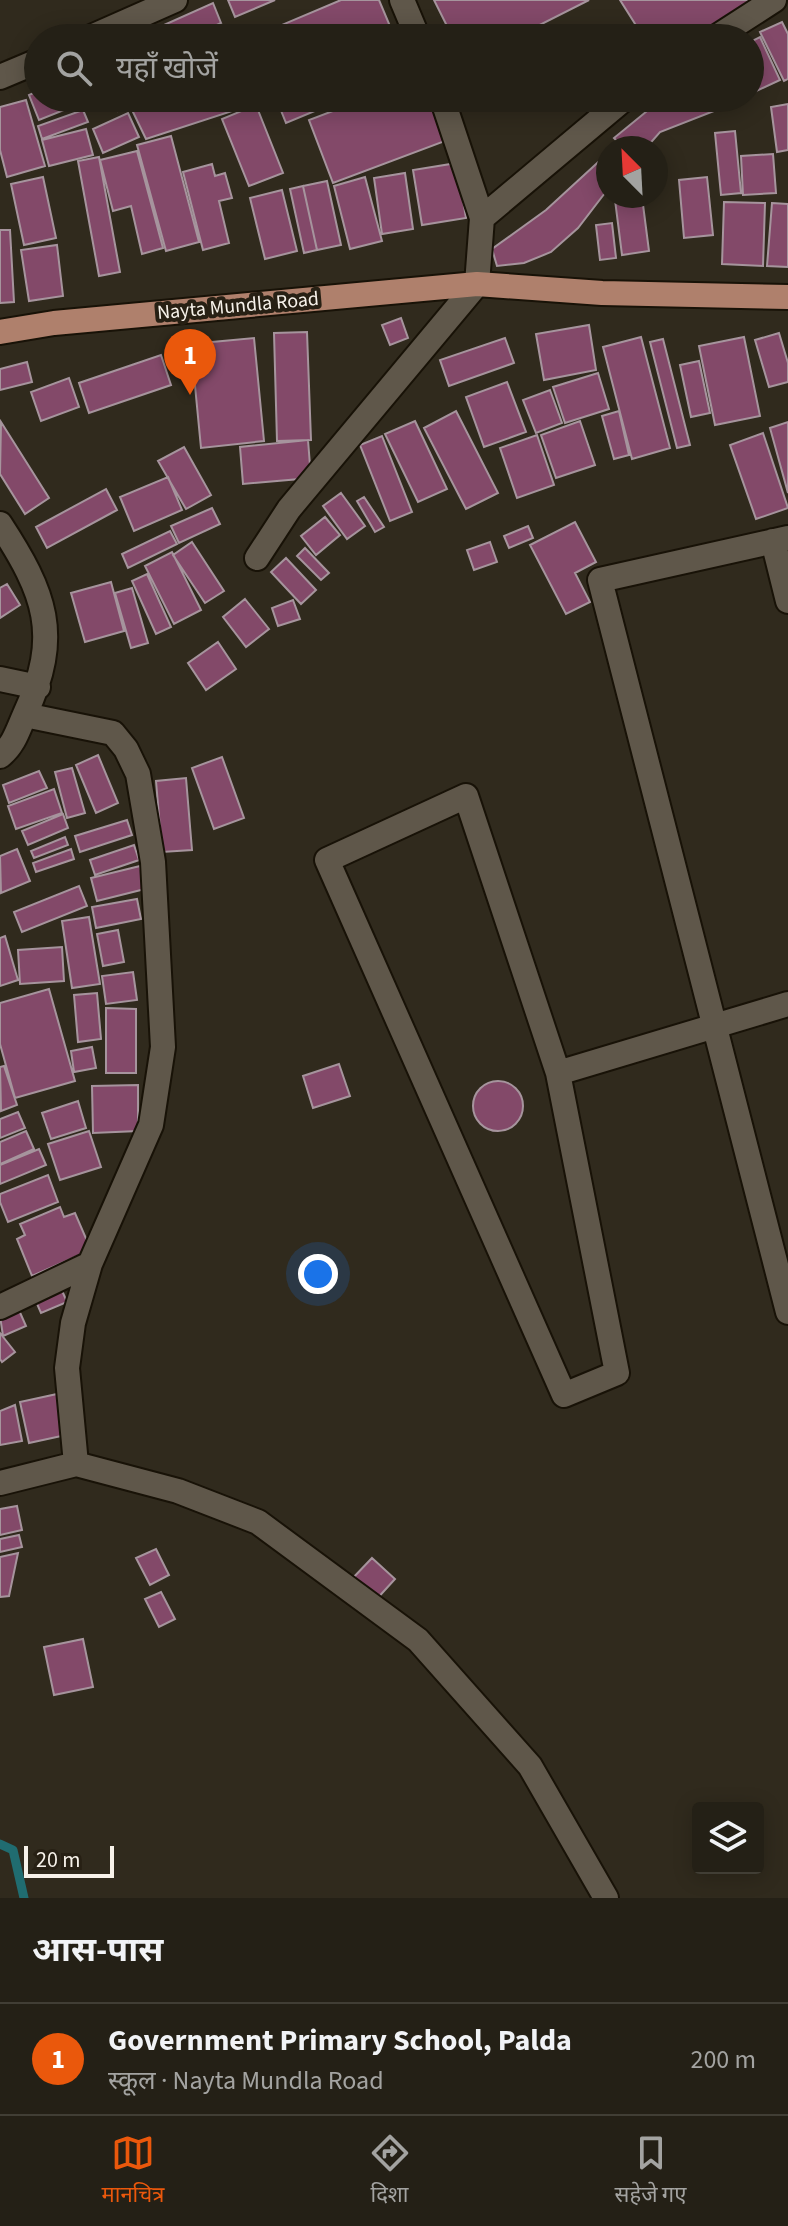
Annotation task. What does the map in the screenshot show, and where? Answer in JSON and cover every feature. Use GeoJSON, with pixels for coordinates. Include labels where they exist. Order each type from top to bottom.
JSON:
{"type":"FeatureCollection","features":[{"type":"Feature","properties":{"kind":"main road","name":"Nayta Mundla Road"},"geometry":{"type":"LineString","coordinates":[[0,332],[54,323],[477,284],[602,293],[788,297]]}},
{"type":"Feature","properties":{"kind":"street"},"geometry":{"type":"LineString","coordinates":[[121,24],[175,0]]}},
{"type":"Feature","properties":{"kind":"street"},"geometry":{"type":"LineString","coordinates":[[402,0],[412,24]]}},
{"type":"Feature","properties":{"kind":"street"},"geometry":{"type":"LineString","coordinates":[[737,24],[774,0]]}},
{"type":"Feature","properties":{"kind":"street"},"geometry":{"type":"LineString","coordinates":[[0,77],[24,67]]}},
{"type":"Feature","properties":{"kind":"street"},"geometry":{"type":"LineString","coordinates":[[257,558],[289,509],[477,284],[482,218],[447,112]]}},
{"type":"Feature","properties":{"kind":"street"},"geometry":{"type":"LineString","coordinates":[[482,218],[608,112]]}},
{"type":"Feature","properties":{"kind":"street"},"geometry":{"type":"LineString","coordinates":[[0,524],[36,585],[46,624],[40,679],[10,749],[0,756]]}},
{"type":"Feature","properties":{"kind":"street"},"geometry":{"type":"LineString","coordinates":[[788,601],[781,540],[600,580],[788,1312]]}},
{"type":"Feature","properties":{"kind":"street"},"geometry":{"type":"LineString","coordinates":[[0,679],[40,679]]}},
{"type":"Feature","properties":{"kind":"street"},"geometry":{"type":"LineString","coordinates":[[25,715],[113,733],[126,749],[138,774],[153,862],[163,1047],[151,1125],[90,1264],[73,1323],[67,1368],[76,1464]]}},
{"type":"Feature","properties":{"kind":"street"},"geometry":{"type":"LineString","coordinates":[[466,796],[558,1073],[617,1373],[564,1395],[327,860],[466,796]]}},
{"type":"Feature","properties":{"kind":"street"},"geometry":{"type":"LineString","coordinates":[[558,1073],[788,1004]]}},
{"type":"Feature","properties":{"kind":"street"},"geometry":{"type":"LineString","coordinates":[[0,1307],[90,1264]]}},
{"type":"Feature","properties":{"kind":"street"},"geometry":{"type":"LineString","coordinates":[[0,1483],[76,1464],[178,1491],[258,1522],[418,1640],[530,1766],[606,1898]]}},
{"type":"Feature","properties":{"kind":"building"},"geometry":{"type":"Polygon","coordinates":[[[228,0],[275,0],[235,17],[228,0]]]}},
{"type":"Feature","properties":{"kind":"building"},"geometry":{"type":"Polygon","coordinates":[[[341,0],[379,0],[389,24],[284,24],[341,0]]]}},
{"type":"Feature","properties":{"kind":"building"},"geometry":{"type":"Polygon","coordinates":[[[434,0],[589,0],[542,24],[446,24],[434,0]]]}},
{"type":"Feature","properties":{"kind":"building"},"geometry":{"type":"Polygon","coordinates":[[[620,0],[751,0],[714,24],[635,24],[620,0]]]}},
{"type":"Feature","properties":{"kind":"building"},"geometry":{"type":"Polygon","coordinates":[[[213,3],[221,23],[219,24],[166,24],[213,3]]]}},
{"type":"Feature","properties":{"kind":"building"},"geometry":{"type":"Polygon","coordinates":[[[782,22],[788,34],[788,79],[784,81],[764,40],[764,30],[782,22]]]}},
{"type":"Feature","properties":{"kind":"building"},"geometry":{"type":"Polygon","coordinates":[[[764,46],[780,80],[764,87],[764,46]]]}},
{"type":"Feature","properties":{"kind":"building"},"geometry":{"type":"Polygon","coordinates":[[[24,101],[24,112],[29,112],[45,166],[7,177],[0,150],[0,107],[24,101]]]}},
{"type":"Feature","properties":{"kind":"building"},"geometry":{"type":"Polygon","coordinates":[[[788,104],[788,150],[777,152],[771,107],[788,104]]]}},
{"type":"Feature","properties":{"kind":"building"},"geometry":{"type":"Polygon","coordinates":[[[36,112],[59,112],[39,120],[36,112]]]}},
{"type":"Feature","properties":{"kind":"building"},"geometry":{"type":"Polygon","coordinates":[[[77,112],[84,112],[88,122],[42,139],[38,126],[77,112]]]}},
{"type":"Feature","properties":{"kind":"building"},"geometry":{"type":"Polygon","coordinates":[[[133,112],[229,112],[146,139],[133,112]]]}},
{"type":"Feature","properties":{"kind":"building"},"geometry":{"type":"Polygon","coordinates":[[[239,112],[259,112],[283,173],[249,186],[222,119],[239,112]]]}},
{"type":"Feature","properties":{"kind":"building"},"geometry":{"type":"Polygon","coordinates":[[[282,112],[312,112],[286,123],[282,112]]]}},
{"type":"Feature","properties":{"kind":"building"},"geometry":{"type":"Polygon","coordinates":[[[330,112],[434,112],[445,141],[333,183],[309,120],[330,112]]]}},
{"type":"Feature","properties":{"kind":"building"},"geometry":{"type":"Polygon","coordinates":[[[646,112],[711,112],[656,136],[616,136],[646,112]]]}},
{"type":"Feature","properties":{"kind":"building"},"geometry":{"type":"Polygon","coordinates":[[[128,113],[139,137],[103,153],[93,129],[128,113]]]}},
{"type":"Feature","properties":{"kind":"building"},"geometry":{"type":"Polygon","coordinates":[[[86,129],[93,155],[49,166],[42,140],[86,129]]]}},
{"type":"Feature","properties":{"kind":"building"},"geometry":{"type":"Polygon","coordinates":[[[735,131],[741,193],[721,195],[715,133],[735,131]]]}},
{"type":"Feature","properties":{"kind":"building"},"geometry":{"type":"Polygon","coordinates":[[[171,136],[199,242],[166,251],[137,145],[171,136]]]}},
{"type":"Feature","properties":{"kind":"building"},"geometry":{"type":"Polygon","coordinates":[[[137,151],[163,248],[142,254],[131,206],[113,211],[100,160],[137,151]]]}},
{"type":"Feature","properties":{"kind":"building"},"geometry":{"type":"Polygon","coordinates":[[[773,154],[776,193],[743,195],[741,156],[773,154]]]}},
{"type":"Feature","properties":{"kind":"building"},"geometry":{"type":"Polygon","coordinates":[[[99,157],[120,272],[99,276],[78,161],[99,157]]]}},
{"type":"Feature","properties":{"kind":"building"},"geometry":{"type":"Polygon","coordinates":[[[457,163],[466,218],[422,225],[413,170],[457,163]]]}},
{"type":"Feature","properties":{"kind":"building"},"geometry":{"type":"Polygon","coordinates":[[[212,164],[215,176],[225,173],[232,198],[219,201],[229,243],[203,250],[183,172],[212,164]]]}},
{"type":"Feature","properties":{"kind":"building"},"geometry":{"type":"Polygon","coordinates":[[[596,164],[596,205],[578,228],[551,252],[524,263],[497,266],[492,249],[546,210],[596,164]]]}},
{"type":"Feature","properties":{"kind":"building"},"geometry":{"type":"Polygon","coordinates":[[[405,173],[413,229],[382,234],[374,178],[405,173]]]}},
{"type":"Feature","properties":{"kind":"building"},"geometry":{"type":"Polygon","coordinates":[[[43,177],[56,238],[24,245],[11,184],[43,177]]]}},
{"type":"Feature","properties":{"kind":"building"},"geometry":{"type":"Polygon","coordinates":[[[365,177],[382,241],[350,249],[334,186],[365,177]]]}},
{"type":"Feature","properties":{"kind":"building"},"geometry":{"type":"Polygon","coordinates":[[[707,177],[713,235],[684,238],[679,180],[707,177]]]}},
{"type":"Feature","properties":{"kind":"building"},"geometry":{"type":"Polygon","coordinates":[[[327,181],[341,245],[317,250],[303,186],[327,181]]]}},
{"type":"Feature","properties":{"kind":"building"},"geometry":{"type":"Polygon","coordinates":[[[303,186],[317,250],[304,253],[290,189],[303,186]]]}},
{"type":"Feature","properties":{"kind":"building"},"geometry":{"type":"Polygon","coordinates":[[[282,190],[297,251],[265,259],[250,198],[282,190]]]}},
{"type":"Feature","properties":{"kind":"building"},"geometry":{"type":"Polygon","coordinates":[[[724,202],[765,203],[763,266],[722,264],[724,202]]]}},
{"type":"Feature","properties":{"kind":"building"},"geometry":{"type":"Polygon","coordinates":[[[772,203],[788,204],[788,267],[767,266],[772,203]]]}},
{"type":"Feature","properties":{"kind":"building"},"geometry":{"type":"Polygon","coordinates":[[[616,208],[643,208],[649,251],[622,255],[616,208]]]}},
{"type":"Feature","properties":{"kind":"building"},"geometry":{"type":"Polygon","coordinates":[[[612,223],[616,258],[600,260],[596,225],[612,223]]]}},
{"type":"Feature","properties":{"kind":"building"},"geometry":{"type":"Polygon","coordinates":[[[0,230],[10,230],[14,302],[0,303],[0,230]]]}},
{"type":"Feature","properties":{"kind":"building"},"geometry":{"type":"Polygon","coordinates":[[[57,245],[63,296],[29,301],[21,250],[57,245]]]}},
{"type":"Feature","properties":{"kind":"building"},"geometry":{"type":"Polygon","coordinates":[[[401,318],[408,338],[390,345],[382,325],[401,318]]]}},
{"type":"Feature","properties":{"kind":"building"},"geometry":{"type":"Polygon","coordinates":[[[589,325],[596,370],[544,380],[536,334],[589,325]]]}},
{"type":"Feature","properties":{"kind":"building"},"geometry":{"type":"Polygon","coordinates":[[[307,332],[311,440],[277,441],[274,333],[307,332]]]}},
{"type":"Feature","properties":{"kind":"building"},"geometry":{"type":"Polygon","coordinates":[[[779,333],[788,363],[788,382],[769,387],[755,340],[779,333]]]}},
{"type":"Feature","properties":{"kind":"building"},"geometry":{"type":"Polygon","coordinates":[[[641,337],[670,448],[632,459],[603,347],[641,337]]]}},
{"type":"Feature","properties":{"kind":"building"},"geometry":{"type":"Polygon","coordinates":[[[744,337],[760,416],[715,425],[699,346],[744,337]]]}},
{"type":"Feature","properties":{"kind":"building"},"geometry":{"type":"Polygon","coordinates":[[[254,338],[264,441],[201,448],[191,344],[254,338]]]}},
{"type":"Feature","properties":{"kind":"building"},"geometry":{"type":"Polygon","coordinates":[[[505,338],[514,363],[449,386],[440,360],[505,338]]]}},
{"type":"Feature","properties":{"kind":"building"},"geometry":{"type":"Polygon","coordinates":[[[663,339],[690,445],[677,448],[650,342],[663,339]]]}},
{"type":"Feature","properties":{"kind":"building"},"geometry":{"type":"Polygon","coordinates":[[[161,355],[171,385],[89,413],[79,383],[161,355]]]}},
{"type":"Feature","properties":{"kind":"building"},"geometry":{"type":"Polygon","coordinates":[[[699,361],[710,413],[691,417],[680,365],[699,361]]]}},
{"type":"Feature","properties":{"kind":"building"},"geometry":{"type":"Polygon","coordinates":[[[27,362],[32,382],[0,390],[0,369],[27,362]]]}},
{"type":"Feature","properties":{"kind":"building"},"geometry":{"type":"Polygon","coordinates":[[[598,373],[609,409],[565,423],[553,387],[598,373]]]}},
{"type":"Feature","properties":{"kind":"building"},"geometry":{"type":"Polygon","coordinates":[[[69,378],[79,407],[41,421],[31,392],[69,378]]]}},
{"type":"Feature","properties":{"kind":"building"},"geometry":{"type":"Polygon","coordinates":[[[507,382],[526,432],[484,447],[466,397],[507,382]]]}},
{"type":"Feature","properties":{"kind":"building"},"geometry":{"type":"Polygon","coordinates":[[[550,390],[562,423],[536,433],[523,400],[550,390]]]}},
{"type":"Feature","properties":{"kind":"building"},"geometry":{"type":"Polygon","coordinates":[[[456,411],[498,493],[466,509],[424,428],[456,411]]]}},
{"type":"Feature","properties":{"kind":"building"},"geometry":{"type":"Polygon","coordinates":[[[619,411],[629,455],[614,459],[602,416],[619,411]]]}},
{"type":"Feature","properties":{"kind":"building"},"geometry":{"type":"Polygon","coordinates":[[[415,421],[447,489],[418,502],[385,434],[415,421]]]}},
{"type":"Feature","properties":{"kind":"building"},"geometry":{"type":"Polygon","coordinates":[[[580,421],[595,465],[556,478],[541,435],[580,421]]]}},
{"type":"Feature","properties":{"kind":"building"},"geometry":{"type":"Polygon","coordinates":[[[1,422],[49,498],[25,514],[0,474],[1,422]]]}},
{"type":"Feature","properties":{"kind":"building"},"geometry":{"type":"Polygon","coordinates":[[[788,422],[788,493],[770,428],[788,422]]]}},
{"type":"Feature","properties":{"kind":"building"},"geometry":{"type":"Polygon","coordinates":[[[763,433],[788,508],[756,519],[730,445],[763,433]]]}},
{"type":"Feature","properties":{"kind":"building"},"geometry":{"type":"Polygon","coordinates":[[[537,435],[554,485],[517,498],[500,448],[537,435]]]}},
{"type":"Feature","properties":{"kind":"building"},"geometry":{"type":"Polygon","coordinates":[[[382,436],[412,512],[390,521],[360,445],[382,436]]]}},
{"type":"Feature","properties":{"kind":"building"},"geometry":{"type":"Polygon","coordinates":[[[308,440],[311,478],[243,484],[240,447],[308,440]]]}},
{"type":"Feature","properties":{"kind":"building"},"geometry":{"type":"Polygon","coordinates":[[[184,447],[211,495],[186,509],[158,461],[184,447]]]}},
{"type":"Feature","properties":{"kind":"building"},"geometry":{"type":"Polygon","coordinates":[[[168,477],[182,510],[134,531],[120,497],[168,477]]]}},
{"type":"Feature","properties":{"kind":"building"},"geometry":{"type":"Polygon","coordinates":[[[106,489],[117,510],[47,548],[36,527],[106,489]]]}},
{"type":"Feature","properties":{"kind":"building"},"geometry":{"type":"Polygon","coordinates":[[[341,493],[365,526],[347,539],[323,506],[341,493]]]}},
{"type":"Feature","properties":{"kind":"building"},"geometry":{"type":"Polygon","coordinates":[[[364,497],[384,527],[375,532],[357,501],[364,497]]]}},
{"type":"Feature","properties":{"kind":"building"},"geometry":{"type":"Polygon","coordinates":[[[212,508],[220,524],[179,543],[171,526],[212,508]]]}},
{"type":"Feature","properties":{"kind":"building"},"geometry":{"type":"Polygon","coordinates":[[[325,517],[340,535],[316,555],[301,536],[325,517]]]}},
{"type":"Feature","properties":{"kind":"building"},"geometry":{"type":"Polygon","coordinates":[[[575,522],[596,562],[575,573],[590,602],[566,614],[530,545],[575,522]]]}},
{"type":"Feature","properties":{"kind":"building"},"geometry":{"type":"Polygon","coordinates":[[[528,526],[533,538],[509,548],[504,536],[528,526]]]}},
{"type":"Feature","properties":{"kind":"building"},"geometry":{"type":"Polygon","coordinates":[[[170,531],[177,544],[128,568],[122,554],[170,531]]]}},
{"type":"Feature","properties":{"kind":"building"},"geometry":{"type":"Polygon","coordinates":[[[192,542],[224,591],[205,603],[173,555],[192,542]]]}},
{"type":"Feature","properties":{"kind":"building"},"geometry":{"type":"Polygon","coordinates":[[[490,542],[497,562],[474,570],[467,550],[490,542]]]}},
{"type":"Feature","properties":{"kind":"building"},"geometry":{"type":"Polygon","coordinates":[[[305,548],[329,573],[321,580],[297,556],[305,548]]]}},
{"type":"Feature","properties":{"kind":"building"},"geometry":{"type":"Polygon","coordinates":[[[172,552],[201,610],[174,624],[145,566],[172,552]]]}},
{"type":"Feature","properties":{"kind":"building"},"geometry":{"type":"Polygon","coordinates":[[[286,558],[316,590],[301,604],[271,572],[286,558]]]}},
{"type":"Feature","properties":{"kind":"building"},"geometry":{"type":"Polygon","coordinates":[[[147,574],[171,627],[156,634],[132,581],[147,574]]]}},
{"type":"Feature","properties":{"kind":"building"},"geometry":{"type":"Polygon","coordinates":[[[111,582],[124,631],[85,642],[71,593],[111,582]]]}},
{"type":"Feature","properties":{"kind":"building"},"geometry":{"type":"Polygon","coordinates":[[[7,584],[20,605],[0,618],[0,588],[7,584]]]}},
{"type":"Feature","properties":{"kind":"building"},"geometry":{"type":"Polygon","coordinates":[[[132,588],[148,643],[131,648],[115,593],[132,588]]]}},
{"type":"Feature","properties":{"kind":"building"},"geometry":{"type":"Polygon","coordinates":[[[245,599],[269,629],[246,647],[223,617],[245,599]]]}},
{"type":"Feature","properties":{"kind":"building"},"geometry":{"type":"Polygon","coordinates":[[[293,600],[300,619],[278,626],[272,608],[293,600]]]}},
{"type":"Feature","properties":{"kind":"building"},"geometry":{"type":"Polygon","coordinates":[[[218,642],[236,669],[206,690],[188,663],[218,642]]]}},
{"type":"Feature","properties":{"kind":"building"},"geometry":{"type":"Polygon","coordinates":[[[98,755],[118,803],[96,813],[76,765],[98,755]]]}},
{"type":"Feature","properties":{"kind":"building"},"geometry":{"type":"Polygon","coordinates":[[[222,757],[244,818],[214,829],[192,768],[222,757]]]}},
{"type":"Feature","properties":{"kind":"building"},"geometry":{"type":"Polygon","coordinates":[[[72,768],[85,813],[67,818],[55,772],[72,768]]]}},
{"type":"Feature","properties":{"kind":"building"},"geometry":{"type":"Polygon","coordinates":[[[39,771],[47,788],[9,803],[3,785],[39,771]]]}},
{"type":"Feature","properties":{"kind":"building"},"geometry":{"type":"Polygon","coordinates":[[[186,778],[192,850],[162,852],[156,781],[186,778]]]}},
{"type":"Feature","properties":{"kind":"building"},"geometry":{"type":"Polygon","coordinates":[[[54,789],[62,813],[16,829],[8,806],[54,789]]]}},
{"type":"Feature","properties":{"kind":"building"},"geometry":{"type":"Polygon","coordinates":[[[63,814],[68,828],[28,845],[22,831],[63,814]]]}},
{"type":"Feature","properties":{"kind":"building"},"geometry":{"type":"Polygon","coordinates":[[[127,820],[132,835],[80,852],[75,836],[127,820]]]}},
{"type":"Feature","properties":{"kind":"building"},"geometry":{"type":"Polygon","coordinates":[[[65,837],[68,845],[34,858],[31,851],[65,837]]]}},
{"type":"Feature","properties":{"kind":"building"},"geometry":{"type":"Polygon","coordinates":[[[134,845],[139,860],[95,875],[90,860],[134,845]]]}},
{"type":"Feature","properties":{"kind":"building"},"geometry":{"type":"Polygon","coordinates":[[[17,849],[30,881],[1,893],[0,856],[17,849]]]}},
{"type":"Feature","properties":{"kind":"building"},"geometry":{"type":"Polygon","coordinates":[[[71,849],[74,859],[36,872],[33,863],[71,849]]]}},
{"type":"Feature","properties":{"kind":"building"},"geometry":{"type":"Polygon","coordinates":[[[140,866],[145,889],[97,901],[91,878],[140,866]]]}},
{"type":"Feature","properties":{"kind":"building"},"geometry":{"type":"Polygon","coordinates":[[[79,886],[87,906],[22,932],[14,912],[79,886]]]}},
{"type":"Feature","properties":{"kind":"building"},"geometry":{"type":"Polygon","coordinates":[[[137,899],[141,919],[96,928],[92,907],[137,899]]]}},
{"type":"Feature","properties":{"kind":"building"},"geometry":{"type":"Polygon","coordinates":[[[89,917],[100,984],[72,988],[62,921],[89,917]]]}},
{"type":"Feature","properties":{"kind":"building"},"geometry":{"type":"Polygon","coordinates":[[[118,930],[124,962],[103,966],[97,934],[118,930]]]}},
{"type":"Feature","properties":{"kind":"building"},"geometry":{"type":"Polygon","coordinates":[[[5,936],[18,980],[0,986],[0,938],[5,936]]]}},
{"type":"Feature","properties":{"kind":"building"},"geometry":{"type":"Polygon","coordinates":[[[62,947],[64,981],[20,984],[18,950],[62,947]]]}},
{"type":"Feature","properties":{"kind":"building"},"geometry":{"type":"Polygon","coordinates":[[[133,972],[137,1000],[106,1004],[102,976],[133,972]]]}},
{"type":"Feature","properties":{"kind":"building"},"geometry":{"type":"Polygon","coordinates":[[[49,989],[75,1081],[15,1098],[0,1044],[0,1003],[49,989]]]}},
{"type":"Feature","properties":{"kind":"building"},"geometry":{"type":"Polygon","coordinates":[[[97,993],[101,1039],[78,1042],[74,995],[97,993]]]}},
{"type":"Feature","properties":{"kind":"building"},"geometry":{"type":"Polygon","coordinates":[[[106,1008],[136,1009],[136,1073],[106,1073],[106,1008]]]}},
{"type":"Feature","properties":{"kind":"building"},"geometry":{"type":"Polygon","coordinates":[[[92,1047],[96,1068],[74,1072],[71,1051],[92,1047]]]}},
{"type":"Feature","properties":{"kind":"building"},"geometry":{"type":"Polygon","coordinates":[[[339,1064],[350,1096],[313,1108],[303,1076],[339,1064]]]}},
{"type":"Feature","properties":{"kind":"building"},"geometry":{"type":"Polygon","coordinates":[[[4,1066],[17,1105],[1,1111],[0,1067],[4,1066]]]}},
{"type":"Feature","properties":{"kind":"building"},"geometry":{"type":"Polygon","coordinates":[[[488,1082],[508,1082],[522,1096],[522,1116],[508,1130],[488,1130],[474,1116],[474,1096],[488,1082]]]}},
{"type":"Feature","properties":{"kind":"building"},"geometry":{"type":"Polygon","coordinates":[[[138,1085],[138,1131],[93,1133],[92,1086],[138,1085]]]}},
{"type":"Feature","properties":{"kind":"building"},"geometry":{"type":"Polygon","coordinates":[[[78,1101],[86,1128],[51,1139],[42,1113],[78,1101]]]}},
{"type":"Feature","properties":{"kind":"building"},"geometry":{"type":"Polygon","coordinates":[[[18,1112],[25,1128],[0,1138],[0,1119],[18,1112]]]}},
{"type":"Feature","properties":{"kind":"building"},"geometry":{"type":"Polygon","coordinates":[[[26,1131],[34,1149],[0,1164],[0,1142],[26,1131]]]}},
{"type":"Feature","properties":{"kind":"building"},"geometry":{"type":"Polygon","coordinates":[[[89,1131],[101,1167],[60,1180],[48,1144],[89,1131]]]}},
{"type":"Feature","properties":{"kind":"building"},"geometry":{"type":"Polygon","coordinates":[[[39,1149],[46,1165],[0,1184],[0,1165],[39,1149]]]}},
{"type":"Feature","properties":{"kind":"building"},"geometry":{"type":"Polygon","coordinates":[[[48,1175],[58,1202],[8,1222],[0,1194],[48,1175]]]}},
{"type":"Feature","properties":{"kind":"building"},"geometry":{"type":"Polygon","coordinates":[[[60,1207],[64,1217],[75,1213],[91,1250],[32,1276],[17,1239],[25,1235],[20,1224],[60,1207]]]}},
{"type":"Feature","properties":{"kind":"building"},"geometry":{"type":"Polygon","coordinates":[[[60,1286],[67,1302],[41,1313],[34,1297],[60,1286]]]}},
{"type":"Feature","properties":{"kind":"building"},"geometry":{"type":"Polygon","coordinates":[[[18,1308],[26,1326],[3,1336],[0,1316],[18,1308]]]}},
{"type":"Feature","properties":{"kind":"building"},"geometry":{"type":"Polygon","coordinates":[[[0,1333],[15,1352],[2,1362],[0,1359],[0,1333]]]}},
{"type":"Feature","properties":{"kind":"building"},"geometry":{"type":"Polygon","coordinates":[[[57,1394],[66,1435],[29,1443],[20,1402],[57,1394]]]}},
{"type":"Feature","properties":{"kind":"building"},"geometry":{"type":"Polygon","coordinates":[[[15,1405],[22,1441],[0,1445],[0,1411],[15,1405]]]}},
{"type":"Feature","properties":{"kind":"building"},"geometry":{"type":"Polygon","coordinates":[[[17,1506],[22,1530],[0,1535],[0,1509],[17,1506]]]}},
{"type":"Feature","properties":{"kind":"building"},"geometry":{"type":"Polygon","coordinates":[[[19,1535],[22,1547],[0,1552],[0,1539],[19,1535]]]}},
{"type":"Feature","properties":{"kind":"building"},"geometry":{"type":"Polygon","coordinates":[[[156,1549],[169,1575],[150,1585],[136,1558],[156,1549]]]}},
{"type":"Feature","properties":{"kind":"building"},"geometry":{"type":"Polygon","coordinates":[[[18,1553],[9,1596],[0,1597],[0,1557],[18,1553]]]}},
{"type":"Feature","properties":{"kind":"building"},"geometry":{"type":"Polygon","coordinates":[[[372,1558],[395,1579],[374,1602],[350,1581],[372,1558]]]}},
{"type":"Feature","properties":{"kind":"building"},"geometry":{"type":"Polygon","coordinates":[[[161,1592],[175,1619],[159,1627],[145,1599],[161,1592]]]}},
{"type":"Feature","properties":{"kind":"building"},"geometry":{"type":"Polygon","coordinates":[[[83,1639],[93,1687],[54,1695],[44,1647],[83,1639]]]}},
{"type":"Feature","properties":{"kind":"waterway"},"geometry":{"type":"LineString","coordinates":[[0,1844],[13,1850],[24,1898]]}},
{"type":"Feature","properties":{"kind":"place","name":"Government Primary School, Palda"},"geometry":{"type":"Point","coordinates":[190,395]}}]}
